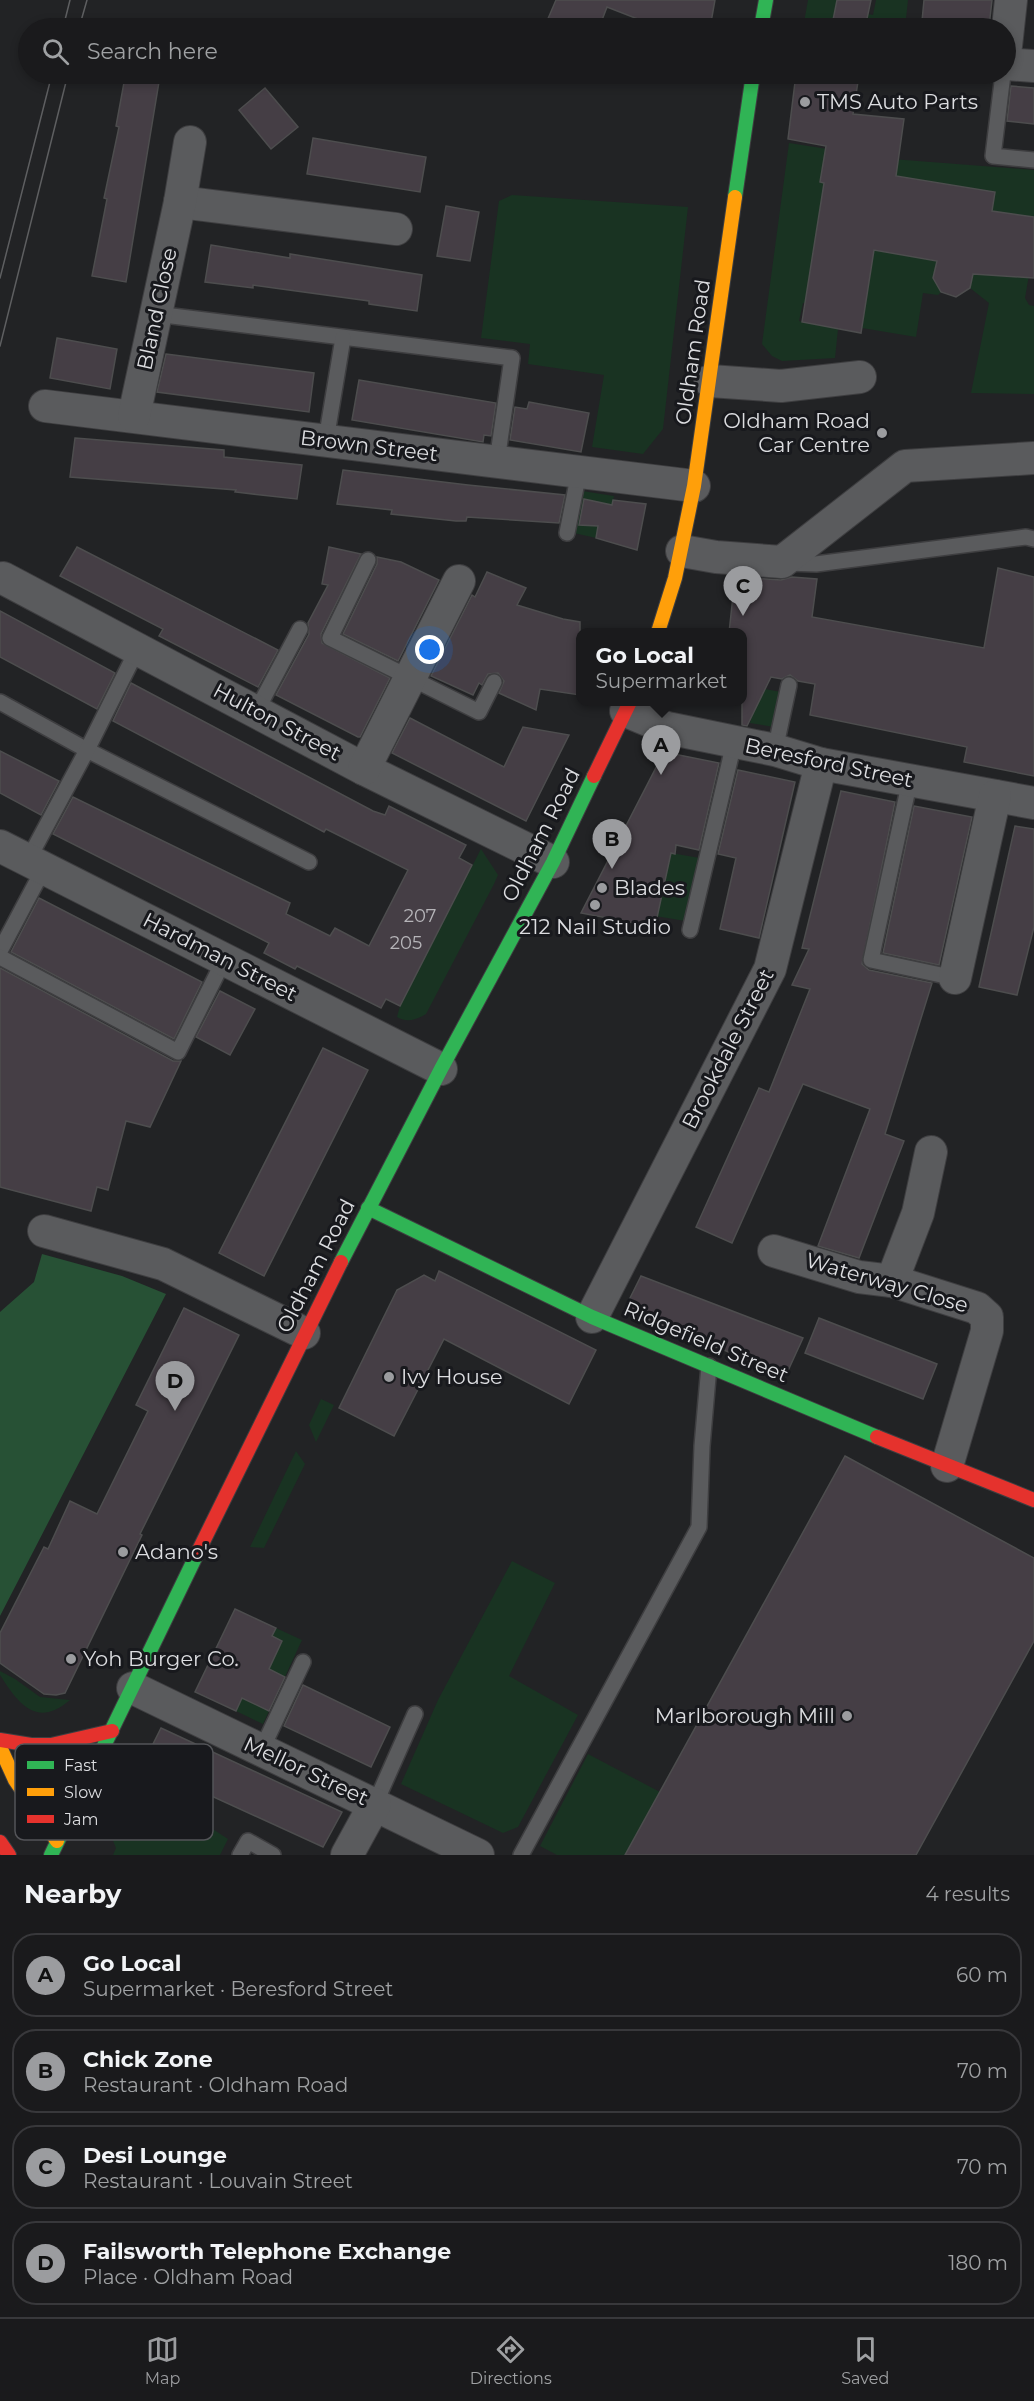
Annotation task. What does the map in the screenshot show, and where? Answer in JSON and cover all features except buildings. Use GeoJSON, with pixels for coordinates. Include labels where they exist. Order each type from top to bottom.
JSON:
{"type":"FeatureCollection","features":[{"type":"Feature","properties":{"kind":"main road"},"geometry":{"type":"LineString","coordinates":[[763,18],[766,0]]}},
{"type":"Feature","properties":{"kind":"main road","name":"Oldham Road"},"geometry":{"type":"LineString","coordinates":[[660,628],[682,551],[694,486],[752,84]]}},
{"type":"Feature","properties":{"kind":"main road","name":"Oldham Road"},"geometry":{"type":"LineString","coordinates":[[106,1744],[304,1334],[368,1208],[553,862],[628,706]]}},
{"type":"Feature","properties":{"kind":"main road","name":"Ridgefield Street"},"geometry":{"type":"LineString","coordinates":[[368,1208],[592,1317],[947,1466],[1034,1500]]}},
{"type":"Feature","properties":{"kind":"main road"},"geometry":{"type":"LineString","coordinates":[[52,1744],[112,1731]]}},
{"type":"Feature","properties":{"kind":"main road"},"geometry":{"type":"LineString","coordinates":[[0,1740],[22,1744]]}},
{"type":"Feature","properties":{"kind":"main road"},"geometry":{"type":"LineString","coordinates":[[0,1747],[15,1780]]}},
{"type":"Feature","properties":{"kind":"main road","name":"Oldham Road"},"geometry":{"type":"LineString","coordinates":[[51,1855],[57,1841]]}},
{"type":"Feature","properties":{"kind":"main road"},"geometry":{"type":"LineString","coordinates":[[0,1842],[9,1855]]}},
{"type":"Feature","properties":{"kind":"street"},"geometry":{"type":"LineString","coordinates":[[1009,18],[1011,0]]}},
{"type":"Feature","properties":{"kind":"street"},"geometry":{"type":"LineString","coordinates":[[1016,65],[1034,66]]}},
{"type":"Feature","properties":{"kind":"street","name":"Bland Close"},"geometry":{"type":"LineString","coordinates":[[134,416],[180,202],[190,142]]}},
{"type":"Feature","properties":{"kind":"street"},"geometry":{"type":"LineString","coordinates":[[180,202],[396,229]]}},
{"type":"Feature","properties":{"kind":"street"},"geometry":{"type":"LineString","coordinates":[[710,381],[781,386],[860,377]]}},
{"type":"Feature","properties":{"kind":"street","name":"Brown Street"},"geometry":{"type":"LineString","coordinates":[[45,406],[694,486]]}},
{"type":"Feature","properties":{"kind":"street"},"geometry":{"type":"LineString","coordinates":[[682,551],[716,557],[782,562],[905,466],[1034,458]]}},
{"type":"Feature","properties":{"kind":"street","name":"Hulton Street"},"geometry":{"type":"LineString","coordinates":[[3,578],[364,769],[553,862]]}},
{"type":"Feature","properties":{"kind":"street"},"geometry":{"type":"LineString","coordinates":[[364,769],[459,581]]}},
{"type":"Feature","properties":{"kind":"street","name":"Beresford Street"},"geometry":{"type":"LineString","coordinates":[[628,706],[667,728],[775,750],[821,764],[1034,803]]}},
{"type":"Feature","properties":{"kind":"street","name":"Brookdale Street"},"geometry":{"type":"LineString","coordinates":[[592,1317],[770,969],[821,764]]}},
{"type":"Feature","properties":{"kind":"street"},"geometry":{"type":"LineString","coordinates":[[955,978],[995,796]]}},
{"type":"Feature","properties":{"kind":"street","name":"Hardman Street"},"geometry":{"type":"LineString","coordinates":[[0,846],[441,1070]]}},
{"type":"Feature","properties":{"kind":"street"},"geometry":{"type":"LineString","coordinates":[[892,1281],[918,1213],[931,1152]]}},
{"type":"Feature","properties":{"kind":"street"},"geometry":{"type":"LineString","coordinates":[[44,1230],[163,1264],[304,1334]]}},
{"type":"Feature","properties":{"kind":"street","name":"Waterway Close"},"geometry":{"type":"LineString","coordinates":[[774,1251],[859,1277],[892,1281],[977,1308],[987,1317],[987,1331],[947,1466]]}},
{"type":"Feature","properties":{"kind":"street","name":"Mellor Street"},"geometry":{"type":"LineString","coordinates":[[133,1688],[478,1855]]}},
{"type":"Feature","properties":{"kind":"street"},"geometry":{"type":"LineString","coordinates":[[347,1855],[375,1804]]}},
{"type":"Feature","properties":{"kind":"lane"},"geometry":{"type":"LineString","coordinates":[[1002,84],[993,156],[1034,160]]}},
{"type":"Feature","properties":{"kind":"lane"},"geometry":{"type":"LineString","coordinates":[[156,314],[512,358],[497,461]]}},
{"type":"Feature","properties":{"kind":"lane"},"geometry":{"type":"LineString","coordinates":[[326,440],[343,338]]}},
{"type":"Feature","properties":{"kind":"lane"},"geometry":{"type":"LineString","coordinates":[[567,532],[579,472]]}},
{"type":"Feature","properties":{"kind":"lane"},"geometry":{"type":"LineString","coordinates":[[782,562],[816,564],[1026,537],[1034,539]]}},
{"type":"Feature","properties":{"kind":"lane"},"geometry":{"type":"LineString","coordinates":[[368,560],[330,638],[479,712],[494,682]]}},
{"type":"Feature","properties":{"kind":"lane"},"geometry":{"type":"LineString","coordinates":[[256,712],[300,629]]}},
{"type":"Feature","properties":{"kind":"lane"},"geometry":{"type":"LineString","coordinates":[[0,951],[87,750],[138,648]]}},
{"type":"Feature","properties":{"kind":"lane"},"geometry":{"type":"LineString","coordinates":[[775,750],[789,685]]}},
{"type":"Feature","properties":{"kind":"lane"},"geometry":{"type":"LineString","coordinates":[[0,702],[87,750],[309,862]]}},
{"type":"Feature","properties":{"kind":"lane"},"geometry":{"type":"LineString","coordinates":[[690,930],[734,743]]}},
{"type":"Feature","properties":{"kind":"lane"},"geometry":{"type":"LineString","coordinates":[[910,780],[871,960],[955,978]]}},
{"type":"Feature","properties":{"kind":"lane"},"geometry":{"type":"LineString","coordinates":[[0,957],[178,1052],[224,960]]}},
{"type":"Feature","properties":{"kind":"lane"},"geometry":{"type":"LineString","coordinates":[[521,1855],[699,1527],[702,1446],[709,1366]]}},
{"type":"Feature","properties":{"kind":"lane"},"geometry":{"type":"LineString","coordinates":[[261,1751],[303,1662]]}},
{"type":"Feature","properties":{"kind":"lane"},"geometry":{"type":"LineString","coordinates":[[375,1804],[415,1714]]}},
{"type":"Feature","properties":{"kind":"lane"},"geometry":{"type":"LineString","coordinates":[[240,1855],[248,1841],[273,1855]]}},
{"type":"Feature","properties":{"kind":"green space"},"geometry":{"type":"Polygon","coordinates":[[[808,0],[837,0],[833,18],[805,18],[808,0]]]}},
{"type":"Feature","properties":{"kind":"green space"},"geometry":{"type":"Polygon","coordinates":[[[876,0],[908,0],[906,18],[867,18],[868,14],[873,15],[876,0]]]}},
{"type":"Feature","properties":{"kind":"green space"},"geometry":{"type":"Polygon","coordinates":[[[789,143],[892,159],[1034,170],[1034,217],[992,211],[995,192],[823,167],[820,182],[824,183],[805,303],[803,303],[799,321],[838,329],[835,358],[782,361],[772,356],[762,344],[789,143]]]}},
{"type":"Feature","properties":{"kind":"green space"},"geometry":{"type":"Polygon","coordinates":[[[512,195],[688,207],[663,429],[643,454],[592,447],[604,375],[528,364],[530,344],[481,338],[499,201],[512,195]]]}},
{"type":"Feature","properties":{"kind":"green space"},"geometry":{"type":"Polygon","coordinates":[[[874,250],[937,261],[933,278],[941,292],[938,295],[923,293],[916,337],[862,328],[874,250]]]}},
{"type":"Feature","properties":{"kind":"green space"},"geometry":{"type":"Polygon","coordinates":[[[973,274],[1029,275],[1025,298],[1029,305],[1034,306],[1034,394],[971,393],[989,303],[970,288],[973,274]]]}},
{"type":"Feature","properties":{"kind":"green space"},"geometry":{"type":"Polygon","coordinates":[[[582,491],[614,496],[612,505],[601,503],[599,516],[612,519],[596,538],[574,533],[582,491]]]}},
{"type":"Feature","properties":{"kind":"green space"},"geometry":{"type":"Polygon","coordinates":[[[765,689],[781,692],[774,727],[750,723],[753,712],[741,710],[744,706],[747,706],[751,694],[765,689]]]}},
{"type":"Feature","properties":{"kind":"green space"},"geometry":{"type":"Polygon","coordinates":[[[481,849],[498,875],[494,884],[426,1014],[412,1020],[401,1019],[397,1017],[400,1006],[481,849]]]}},
{"type":"Feature","properties":{"kind":"green space"},"geometry":{"type":"Polygon","coordinates":[[[671,853],[700,858],[685,921],[638,913],[671,853]]]}},
{"type":"Feature","properties":{"kind":"green space"},"geometry":{"type":"Polygon","coordinates":[[[42,1254],[122,1276],[166,1294],[0,1616],[0,1312],[34,1282],[42,1254]]]}},
{"type":"Feature","properties":{"kind":"green space"},"geometry":{"type":"Polygon","coordinates":[[[321,1399],[334,1405],[316,1442],[309,1425],[321,1399]]]}},
{"type":"Feature","properties":{"kind":"green space"},"geometry":{"type":"Polygon","coordinates":[[[296,1451],[305,1464],[264,1548],[250,1547],[296,1451]]]}},
{"type":"Feature","properties":{"kind":"green space"},"geometry":{"type":"Polygon","coordinates":[[[512,1561],[555,1583],[509,1676],[578,1715],[518,1827],[503,1833],[401,1784],[438,1700],[512,1561]]]}},
{"type":"Feature","properties":{"kind":"green space"},"geometry":{"type":"Polygon","coordinates":[[[276,1628],[302,1640],[263,1724],[236,1711],[242,1698],[253,1703],[282,1641],[272,1636],[276,1628]]]}},
{"type":"Feature","properties":{"kind":"green space"},"geometry":{"type":"Polygon","coordinates":[[[0,1671],[40,1697],[70,1700],[47,1712],[29,1709],[14,1695],[0,1675],[0,1671]]]}},
{"type":"Feature","properties":{"kind":"green space"},"geometry":{"type":"Polygon","coordinates":[[[588,1754],[660,1792],[625,1855],[557,1855],[540,1846],[588,1754]]]}},
{"type":"Feature","properties":{"kind":"green space"},"geometry":{"type":"Polygon","coordinates":[[[213,1829],[228,1839],[220,1855],[113,1855],[116,1848],[113,1840],[213,1840],[213,1829]]]}},
{"type":"Feature","properties":{"kind":"tram line"},"geometry":{"type":"LineString","coordinates":[[66,18],[70,0]]}},
{"type":"Feature","properties":{"kind":"tram line"},"geometry":{"type":"LineString","coordinates":[[82,18],[87,0]]}},
{"type":"Feature","properties":{"kind":"tram line"},"geometry":{"type":"LineString","coordinates":[[0,278],[49,84]]}},
{"type":"Feature","properties":{"kind":"tram line"},"geometry":{"type":"LineString","coordinates":[[0,346],[66,84]]}},
{"type":"Feature","properties":{"kind":"traffic: fast"},"geometry":{"type":"LineString","coordinates":[[763,18],[766,0]]}},
{"type":"Feature","properties":{"kind":"traffic: fast"},"geometry":{"type":"LineString","coordinates":[[735,197],[752,84]]}},
{"type":"Feature","properties":{"kind":"traffic: fast"},"geometry":{"type":"LineString","coordinates":[[341,1262],[441,1069],[553,862],[594,776]]}},
{"type":"Feature","properties":{"kind":"traffic: fast"},"geometry":{"type":"LineString","coordinates":[[368,1208],[592,1317],[877,1437]]}},
{"type":"Feature","properties":{"kind":"traffic: fast"},"geometry":{"type":"LineString","coordinates":[[105,1744],[197,1554]]}},
{"type":"Feature","properties":{"kind":"traffic: fast"},"geometry":{"type":"LineString","coordinates":[[51,1855],[58,1840]]}},
{"type":"Feature","properties":{"kind":"traffic: slow"},"geometry":{"type":"LineString","coordinates":[[659,628],[675,578],[694,486],[735,197]]}},
{"type":"Feature","properties":{"kind":"traffic: slow"},"geometry":{"type":"LineString","coordinates":[[0,1747],[15,1780]]}},
{"type":"Feature","properties":{"kind":"traffic: jam"},"geometry":{"type":"LineString","coordinates":[[594,776],[628,706]]}},
{"type":"Feature","properties":{"kind":"traffic: jam"},"geometry":{"type":"LineString","coordinates":[[197,1554],[341,1262]]}},
{"type":"Feature","properties":{"kind":"traffic: jam"},"geometry":{"type":"LineString","coordinates":[[877,1437],[1034,1500]]}},
{"type":"Feature","properties":{"kind":"traffic: jam"},"geometry":{"type":"LineString","coordinates":[[55,1744],[112,1731]]}},
{"type":"Feature","properties":{"kind":"traffic: jam"},"geometry":{"type":"LineString","coordinates":[[0,1740],[25,1744]]}},
{"type":"Feature","properties":{"kind":"traffic: jam"},"geometry":{"type":"LineString","coordinates":[[0,1842],[9,1855]]}},
{"type":"Feature","properties":{"kind":"place","name":"TMS Auto Parts"},"geometry":{"type":"Point","coordinates":[805,102]}},
{"type":"Feature","properties":{"kind":"place","name":"Oldham Road Car Centre"},"geometry":{"type":"Point","coordinates":[882,433]}},
{"type":"Feature","properties":{"kind":"place","name":"Desi Lounge"},"geometry":{"type":"Point","coordinates":[743,616]}},
{"type":"Feature","properties":{"kind":"place","name":"Go Local"},"geometry":{"type":"Point","coordinates":[661,775]}},
{"type":"Feature","properties":{"kind":"place","name":"Chick Zone"},"geometry":{"type":"Point","coordinates":[612,869]}},
{"type":"Feature","properties":{"kind":"place","name":"Blades"},"geometry":{"type":"Point","coordinates":[602,888]}},
{"type":"Feature","properties":{"kind":"place","name":"212 Nail Studio"},"geometry":{"type":"Point","coordinates":[595,905]}},
{"type":"Feature","properties":{"kind":"place","name":"Ivy House"},"geometry":{"type":"Point","coordinates":[389,1377]}},
{"type":"Feature","properties":{"kind":"place","name":"Failsworth Telephone Exchange"},"geometry":{"type":"Point","coordinates":[175,1411]}},
{"type":"Feature","properties":{"kind":"place","name":"Adano's"},"geometry":{"type":"Point","coordinates":[123,1552]}},
{"type":"Feature","properties":{"kind":"place","name":"Yoh Burger Co."},"geometry":{"type":"Point","coordinates":[71,1659]}},
{"type":"Feature","properties":{"kind":"place","name":"Marlborough Mill"},"geometry":{"type":"Point","coordinates":[847,1716]}}]}
